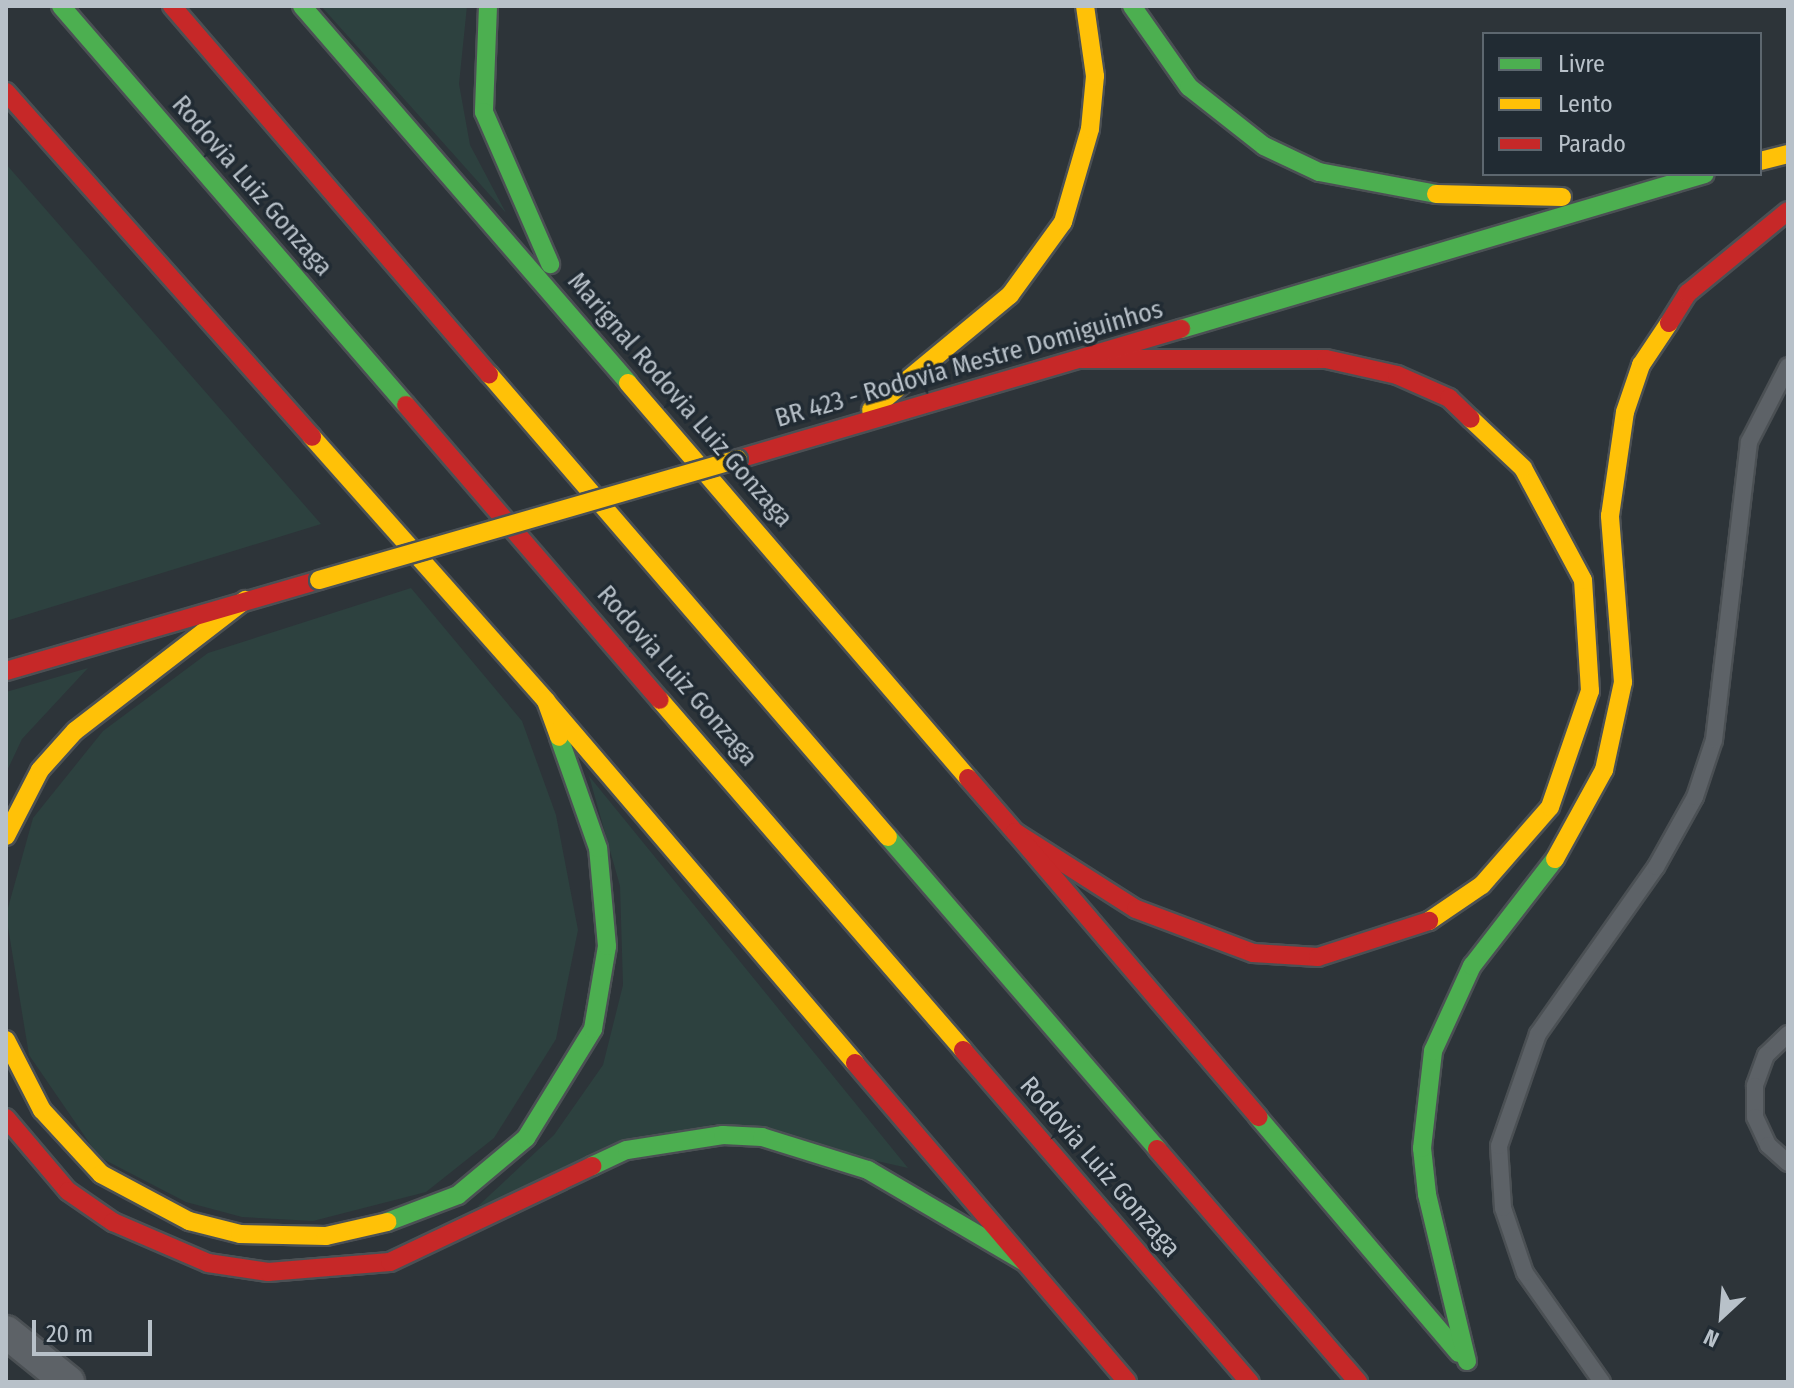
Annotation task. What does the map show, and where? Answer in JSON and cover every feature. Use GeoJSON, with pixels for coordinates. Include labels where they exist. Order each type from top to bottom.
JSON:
{"type":"FeatureCollection","features":[{"type":"Feature","properties":{"kind":"main road","name":"Rodovia Luiz Gonzaga"},"geometry":{"type":"LineString","coordinates":[[61,6],[1250,1382]]}},
{"type":"Feature","properties":{"kind":"main road"},"geometry":{"type":"LineString","coordinates":[[172,6],[1358,1382]]}},
{"type":"Feature","properties":{"kind":"main road","name":"Marignal Rodovia Luiz Gonzaga"},"geometry":{"type":"LineString","coordinates":[[302,6],[580,323],[1485,1382]]}},
{"type":"Feature","properties":{"kind":"main road"},"geometry":{"type":"LineString","coordinates":[[488,6],[484,112],[516,198],[580,323]]}},
{"type":"Feature","properties":{"kind":"main road"},"geometry":{"type":"LineString","coordinates":[[850,426],[981,323],[1041,259],[1063,222],[1090,129],[1095,76],[1085,6]]}},
{"type":"Feature","properties":{"kind":"main road"},"geometry":{"type":"LineString","coordinates":[[1132,6],[1189,87],[1264,146],[1319,172],[1458,198],[1617,196]]}},
{"type":"Feature","properties":{"kind":"main road"},"geometry":{"type":"LineString","coordinates":[[6,92],[237,360],[546,701],[1127,1382]]}},
{"type":"Feature","properties":{"kind":"main road"},"geometry":{"type":"LineString","coordinates":[[1762,160],[1788,154]]}},
{"type":"Feature","properties":{"kind":"main road","name":"BR 423 - Rodovia Mestre Domiguinhos"},"geometry":{"type":"LineString","coordinates":[[6,671],[1081,359],[1617,196],[1697,176]]}},
{"type":"Feature","properties":{"kind":"main road"},"geometry":{"type":"LineString","coordinates":[[78,206],[237,360]]}},
{"type":"Feature","properties":{"kind":"main road"},"geometry":{"type":"LineString","coordinates":[[1467,1361],[1427,1194],[1423,1133],[1433,1051],[1472,966],[1571,838],[1604,770],[1623,682],[1614,477],[1641,365],[1688,293],[1788,211]]}},
{"type":"Feature","properties":{"kind":"main road"},"geometry":{"type":"LineString","coordinates":[[1015,832],[1191,935],[1253,953],[1305,956],[1369,944],[1426,923],[1520,848],[1550,807],[1590,691],[1583,580],[1558,522],[1523,468],[1449,398],[1397,375],[1326,359],[1081,359]]}},
{"type":"Feature","properties":{"kind":"main road"},"geometry":{"type":"LineString","coordinates":[[6,836],[40,770],[75,731],[245,600]]}},
{"type":"Feature","properties":{"kind":"main road"},"geometry":{"type":"LineString","coordinates":[[6,1040],[42,1110],[101,1174],[189,1221],[240,1234],[326,1236],[370,1229],[458,1195],[549,1110],[604,990],[598,848],[546,701]]}},
{"type":"Feature","properties":{"kind":"main road"},"geometry":{"type":"LineString","coordinates":[[6,1118],[68,1191],[113,1222],[208,1263],[268,1272],[390,1262],[627,1150],[723,1135],[762,1137],[868,1170],[1023,1261]]}},
{"type":"Feature","properties":{"kind":"street"},"geometry":{"type":"LineString","coordinates":[[7,1335],[68,1382]]}},
{"type":"Feature","properties":{"kind":"lane"},"geometry":{"type":"LineString","coordinates":[[1602,1382],[1525,1273],[1503,1208],[1499,1146],[1538,1034],[1656,867],[1695,797],[1716,726],[1749,442],[1788,366]]}},
{"type":"Feature","properties":{"kind":"lane"},"geometry":{"type":"LineString","coordinates":[[1788,1034],[1766,1055],[1755,1086],[1755,1117],[1768,1145],[1788,1163]]}},
{"type":"Feature","properties":{"kind":"green space"},"geometry":{"type":"Polygon","coordinates":[[[321,6],[467,6],[459,84],[470,145],[506,213],[321,6]]]}},
{"type":"Feature","properties":{"kind":"green space"},"geometry":{"type":"Polygon","coordinates":[[[6,164],[321,524],[6,621],[6,164]]]}},
{"type":"Feature","properties":{"kind":"green space"},"geometry":{"type":"Polygon","coordinates":[[[411,588],[522,721],[556,815],[578,930],[556,1039],[494,1138],[426,1192],[313,1221],[242,1217],[186,1202],[99,1157],[29,1055],[6,915],[33,818],[103,731],[208,653],[411,588]]]}},
{"type":"Feature","properties":{"kind":"green space"},"geometry":{"type":"Polygon","coordinates":[[[88,668],[22,739],[6,773],[6,692],[88,668]]]}},
{"type":"Feature","properties":{"kind":"green space"},"geometry":{"type":"Polygon","coordinates":[[[589,776],[908,1168],[714,1124],[477,1207],[554,1135],[603,1065],[623,985],[620,886],[589,776]]]}},
{"type":"Feature","properties":{"kind":"traffic: fast"},"geometry":{"type":"LineString","coordinates":[[61,6],[406,405]]}},
{"type":"Feature","properties":{"kind":"traffic: fast"},"geometry":{"type":"LineString","coordinates":[[302,6],[628,383]]}},
{"type":"Feature","properties":{"kind":"traffic: fast"},"geometry":{"type":"LineString","coordinates":[[488,6],[484,112],[550,264]]}},
{"type":"Feature","properties":{"kind":"traffic: fast"},"geometry":{"type":"LineString","coordinates":[[1132,6],[1189,87],[1264,146],[1319,172],[1436,194]]}},
{"type":"Feature","properties":{"kind":"traffic: fast"},"geometry":{"type":"LineString","coordinates":[[1181,329],[1698,176]]}},
{"type":"Feature","properties":{"kind":"traffic: fast"},"geometry":{"type":"LineString","coordinates":[[387,1222],[458,1195],[526,1138],[593,1029],[607,946],[598,848],[559,737]]}},
{"type":"Feature","properties":{"kind":"traffic: fast"},"geometry":{"type":"LineString","coordinates":[[888,837],[1157,1149]]}},
{"type":"Feature","properties":{"kind":"traffic: fast"},"geometry":{"type":"LineString","coordinates":[[1467,1361],[1427,1194],[1422,1148],[1433,1051],[1472,966],[1555,859]]}},
{"type":"Feature","properties":{"kind":"traffic: fast"},"geometry":{"type":"LineString","coordinates":[[1258,1117],[1459,1353]]}},
{"type":"Feature","properties":{"kind":"traffic: fast"},"geometry":{"type":"LineString","coordinates":[[592,1166],[627,1150],[723,1135],[762,1137],[868,1170],[1023,1261]]}},
{"type":"Feature","properties":{"kind":"traffic: slow"},"geometry":{"type":"LineString","coordinates":[[871,410],[1010,295],[1063,222],[1090,129],[1095,76],[1085,6]]}},
{"type":"Feature","properties":{"kind":"traffic: slow"},"geometry":{"type":"LineString","coordinates":[[1762,160],[1788,154]]}},
{"type":"Feature","properties":{"kind":"traffic: slow"},"geometry":{"type":"LineString","coordinates":[[1436,194],[1562,197]]}},
{"type":"Feature","properties":{"kind":"traffic: slow"},"geometry":{"type":"LineString","coordinates":[[1555,859],[1604,770],[1623,682],[1610,516],[1625,412],[1641,365],[1669,323]]}},
{"type":"Feature","properties":{"kind":"traffic: slow"},"geometry":{"type":"LineString","coordinates":[[489,374],[888,837]]}},
{"type":"Feature","properties":{"kind":"traffic: slow"},"geometry":{"type":"LineString","coordinates":[[628,383],[968,778]]}},
{"type":"Feature","properties":{"kind":"traffic: slow"},"geometry":{"type":"LineString","coordinates":[[1429,921],[1482,885],[1550,807],[1590,691],[1583,580],[1523,468],[1471,419]]}},
{"type":"Feature","properties":{"kind":"traffic: slow"},"geometry":{"type":"LineString","coordinates":[[312,437],[546,701],[559,737]]}},
{"type":"Feature","properties":{"kind":"traffic: slow"},"geometry":{"type":"LineString","coordinates":[[319,580],[738,459]]}},
{"type":"Feature","properties":{"kind":"traffic: slow"},"geometry":{"type":"LineString","coordinates":[[6,836],[40,770],[75,731],[245,600]]}},
{"type":"Feature","properties":{"kind":"traffic: slow"},"geometry":{"type":"LineString","coordinates":[[660,700],[963,1050]]}},
{"type":"Feature","properties":{"kind":"traffic: slow"},"geometry":{"type":"LineString","coordinates":[[546,701],[855,1063]]}},
{"type":"Feature","properties":{"kind":"traffic: slow"},"geometry":{"type":"LineString","coordinates":[[6,1040],[42,1110],[101,1174],[189,1221],[240,1234],[326,1236],[387,1222]]}},
{"type":"Feature","properties":{"kind":"traffic: jam"},"geometry":{"type":"LineString","coordinates":[[172,6],[489,374]]}},
{"type":"Feature","properties":{"kind":"traffic: jam"},"geometry":{"type":"LineString","coordinates":[[6,92],[312,437]]}},
{"type":"Feature","properties":{"kind":"traffic: jam"},"geometry":{"type":"LineString","coordinates":[[1669,323],[1688,293],[1788,211]]}},
{"type":"Feature","properties":{"kind":"traffic: jam"},"geometry":{"type":"LineString","coordinates":[[738,459],[1181,329]]}},
{"type":"Feature","properties":{"kind":"traffic: jam"},"geometry":{"type":"LineString","coordinates":[[1081,359],[1326,359],[1397,375],[1449,398],[1471,419]]}},
{"type":"Feature","properties":{"kind":"traffic: jam"},"geometry":{"type":"LineString","coordinates":[[406,405],[660,700]]}},
{"type":"Feature","properties":{"kind":"traffic: jam"},"geometry":{"type":"LineString","coordinates":[[6,671],[319,580]]}},
{"type":"Feature","properties":{"kind":"traffic: jam"},"geometry":{"type":"LineString","coordinates":[[968,778],[1015,832],[1136,909],[1253,953],[1318,957],[1429,921]]}},
{"type":"Feature","properties":{"kind":"traffic: jam"},"geometry":{"type":"LineString","coordinates":[[1015,832],[1258,1117]]}},
{"type":"Feature","properties":{"kind":"traffic: jam"},"geometry":{"type":"LineString","coordinates":[[963,1050],[1250,1382]]}},
{"type":"Feature","properties":{"kind":"traffic: jam"},"geometry":{"type":"LineString","coordinates":[[855,1063],[1127,1382]]}},
{"type":"Feature","properties":{"kind":"traffic: jam"},"geometry":{"type":"LineString","coordinates":[[6,1118],[68,1191],[113,1222],[208,1263],[268,1272],[390,1262],[592,1166]]}},
{"type":"Feature","properties":{"kind":"traffic: jam"},"geometry":{"type":"LineString","coordinates":[[1157,1149],[1358,1382]]}}]}
